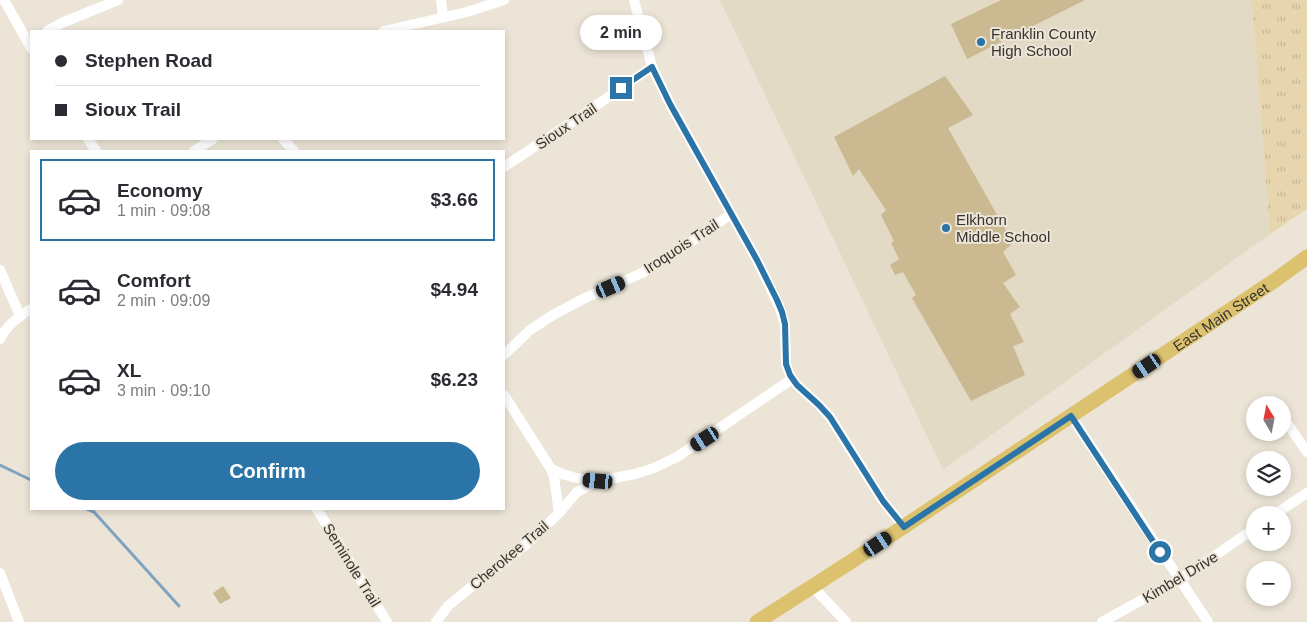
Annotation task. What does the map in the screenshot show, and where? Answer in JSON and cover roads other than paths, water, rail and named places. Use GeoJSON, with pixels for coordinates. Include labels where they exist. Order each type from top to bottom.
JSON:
{"type":"FeatureCollection","features":[{"type":"Feature","properties":{"kind":"main road","name":"East Main Street"},"geometry":{"type":"LineString","coordinates":[[757,622],[904,527],[1274,281],[1307,257]]}},
{"type":"Feature","properties":{"kind":"street"},"geometry":{"type":"LineString","coordinates":[[4,0],[30,43]]}},
{"type":"Feature","properties":{"kind":"street"},"geometry":{"type":"LineString","coordinates":[[49,30],[118,0]]}},
{"type":"Feature","properties":{"kind":"street"},"geometry":{"type":"LineString","coordinates":[[441,0],[443,17]]}},
{"type":"Feature","properties":{"kind":"street"},"geometry":{"type":"LineString","coordinates":[[388,30],[480,8],[504,0]]}},
{"type":"Feature","properties":{"kind":"street"},"geometry":{"type":"LineString","coordinates":[[634,0],[652,67],[670,104],[771,287],[782,312],[785,324],[786,364],[792,379],[830,417],[883,501],[904,527]]}},
{"type":"Feature","properties":{"kind":"street","name":"Sioux Trail"},"geometry":{"type":"LineString","coordinates":[[505,166],[652,67]]}},
{"type":"Feature","properties":{"kind":"street"},"geometry":{"type":"LineString","coordinates":[[196,150],[211,140]]}},
{"type":"Feature","properties":{"kind":"street"},"geometry":{"type":"LineString","coordinates":[[284,140],[293,150]]}},
{"type":"Feature","properties":{"kind":"street","name":"Iroquois Trail"},"geometry":{"type":"LineString","coordinates":[[505,354],[530,330],[553,315],[642,272],[691,242],[731,214]]}},
{"type":"Feature","properties":{"kind":"street"},"geometry":{"type":"LineString","coordinates":[[0,270],[20,316]]}},
{"type":"Feature","properties":{"kind":"street"},"geometry":{"type":"LineString","coordinates":[[0,339],[5,329],[30,310]]}},
{"type":"Feature","properties":{"kind":"street","name":"Cherokee Trail"},"geometry":{"type":"LineString","coordinates":[[436,622],[448,606],[470,587],[528,543],[559,513],[577,492],[598,481],[641,472],[677,457],[792,379]]}},
{"type":"Feature","properties":{"kind":"street"},"geometry":{"type":"LineString","coordinates":[[505,398],[551,469],[558,496],[559,513]]}},
{"type":"Feature","properties":{"kind":"street"},"geometry":{"type":"LineString","coordinates":[[1071,416],[1208,622]]}},
{"type":"Feature","properties":{"kind":"street"},"geometry":{"type":"LineString","coordinates":[[1291,429],[1307,452]]}},
{"type":"Feature","properties":{"kind":"street"},"geometry":{"type":"LineString","coordinates":[[551,469],[564,476],[598,481]]}},
{"type":"Feature","properties":{"kind":"street"},"geometry":{"type":"LineString","coordinates":[[1288,506],[1307,493]]}},
{"type":"Feature","properties":{"kind":"street","name":"Seminole Trail"},"geometry":{"type":"LineString","coordinates":[[318,510],[387,622]]}},
{"type":"Feature","properties":{"kind":"street","name":"Kimbel Drive"},"geometry":{"type":"LineString","coordinates":[[1102,622],[1179,579],[1246,534]]}},
{"type":"Feature","properties":{"kind":"street"},"geometry":{"type":"LineString","coordinates":[[0,574],[19,622]]}},
{"type":"Feature","properties":{"kind":"street"},"geometry":{"type":"LineString","coordinates":[[813,587],[846,622]]}},
{"type":"Feature","properties":{"kind":"waterway"},"geometry":{"type":"LineString","coordinates":[[0,465],[30,480]]}},
{"type":"Feature","properties":{"kind":"waterway"},"geometry":{"type":"LineString","coordinates":[[89,510],[94,512],[179,606]]}},
{"type":"Feature","properties":{"kind":"place","name":"Franklin County High School"},"geometry":{"type":"Point","coordinates":[981,42]}},
{"type":"Feature","properties":{"kind":"place","name":"Elkhorn Middle School"},"geometry":{"type":"Point","coordinates":[946,228]}}]}
